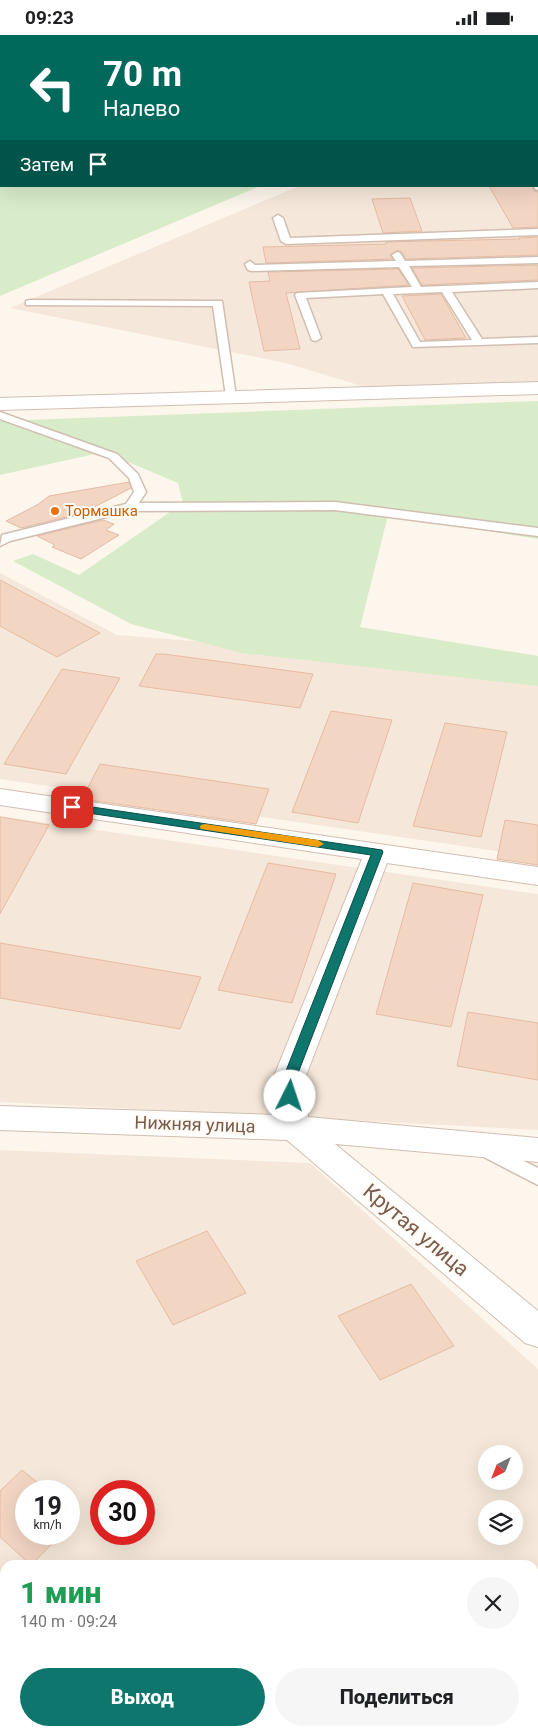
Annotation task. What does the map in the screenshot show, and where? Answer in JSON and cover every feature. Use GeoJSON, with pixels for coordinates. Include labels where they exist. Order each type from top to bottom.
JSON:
{"type":"FeatureCollection","features":[{"type":"Feature","properties":{"kind":"street"},"geometry":{"type":"LineString","coordinates":[[0,404],[538,388]]}},
{"type":"Feature","properties":{"kind":"street"},"geometry":{"type":"LineString","coordinates":[[0,797],[538,876]]}},
{"type":"Feature","properties":{"kind":"street"},"geometry":{"type":"LineString","coordinates":[[294,1128],[288,1081],[378,852]]}},
{"type":"Feature","properties":{"kind":"street","name":"Нижняя улица"},"geometry":{"type":"LineString","coordinates":[[0,1119],[294,1128],[538,1150]]}},
{"type":"Feature","properties":{"kind":"street","name":"Крутая улица"},"geometry":{"type":"LineString","coordinates":[[294,1128],[538,1332]]}},
{"type":"Feature","properties":{"kind":"lane"},"geometry":{"type":"LineString","coordinates":[[278,218],[286,241],[538,233]]}},
{"type":"Feature","properties":{"kind":"lane"},"geometry":{"type":"LineString","coordinates":[[387,238],[418,290]]}},
{"type":"Feature","properties":{"kind":"lane"},"geometry":{"type":"LineString","coordinates":[[250,264],[251,268],[401,262],[538,260]]}},
{"type":"Feature","properties":{"kind":"lane"},"geometry":{"type":"LineString","coordinates":[[316,339],[300,295],[537,287]]}},
{"type":"Feature","properties":{"kind":"lane"},"geometry":{"type":"LineString","coordinates":[[445,289],[479,343]]}},
{"type":"Feature","properties":{"kind":"lane"},"geometry":{"type":"LineString","coordinates":[[386,292],[417,345],[538,340]]}},
{"type":"Feature","properties":{"kind":"lane"},"geometry":{"type":"LineString","coordinates":[[30,303],[218,303],[231,396]]}},
{"type":"Feature","properties":{"kind":"lane"},"geometry":{"type":"LineString","coordinates":[[0,415],[113,456],[134,477],[140,492],[131,507]]}},
{"type":"Feature","properties":{"kind":"lane"},"geometry":{"type":"LineString","coordinates":[[0,542],[6,538],[131,507],[334,506],[538,532]]}},
{"type":"Feature","properties":{"kind":"lane"},"geometry":{"type":"LineString","coordinates":[[481,1146],[538,1177]]}},
{"type":"Feature","properties":{"kind":"shaded area"},"geometry":{"type":"Polygon","coordinates":[[[297,187],[538,187],[538,387],[385,393],[286,363],[10,308],[297,187]]]}},
{"type":"Feature","properties":{"kind":"shaded area"},"geometry":{"type":"Polygon","coordinates":[[[0,573],[117,635],[538,668],[538,857],[0,779],[0,573]]]}},
{"type":"Feature","properties":{"kind":"shaded area"},"geometry":{"type":"Polygon","coordinates":[[[0,816],[538,894],[538,1130],[0,1102],[0,816]]]}},
{"type":"Feature","properties":{"kind":"shaded area"},"geometry":{"type":"Polygon","coordinates":[[[0,1150],[310,1163],[538,1369],[538,1560],[0,1560],[0,1150]]]}},
{"type":"Feature","properties":{"kind":"green space"},"geometry":{"type":"Polygon","coordinates":[[[0,187],[258,187],[0,296],[0,187]]]}},
{"type":"Feature","properties":{"kind":"green space"},"geometry":{"type":"Polygon","coordinates":[[[538,401],[538,539],[388,515],[360,627],[538,656],[538,686],[242,653],[131,624],[13,561],[33,554],[79,575],[183,503],[178,483],[104,452],[0,475],[0,421],[538,401]]]}},
{"type":"Feature","properties":{"kind":"building"},"geometry":{"type":"Polygon","coordinates":[[[490,187],[532,187],[534,191],[538,192],[538,227],[513,228],[490,187]]]}},
{"type":"Feature","properties":{"kind":"building"},"geometry":{"type":"Polygon","coordinates":[[[410,198],[422,231],[383,233],[372,199],[410,198]]]}},
{"type":"Feature","properties":{"kind":"building"},"geometry":{"type":"Polygon","coordinates":[[[538,237],[538,255],[406,259],[402,252],[398,250],[390,255],[393,259],[266,263],[263,247],[386,244],[386,242],[538,237]]]}},
{"type":"Feature","properties":{"kind":"building"},"geometry":{"type":"Polygon","coordinates":[[[538,265],[538,280],[422,285],[412,268],[538,265]]]}},
{"type":"Feature","properties":{"kind":"building"},"geometry":{"type":"Polygon","coordinates":[[[398,269],[409,285],[286,293],[300,349],[264,351],[249,282],[270,281],[268,272],[398,269]]]}},
{"type":"Feature","properties":{"kind":"building"},"geometry":{"type":"Polygon","coordinates":[[[441,294],[466,338],[425,340],[402,296],[441,294]]]}},
{"type":"Feature","properties":{"kind":"building","name":"Тормашка"},"geometry":{"type":"Polygon","coordinates":[[[129,482],[131,488],[83,513],[21,528],[6,521],[37,505],[49,496],[129,482]]]}},
{"type":"Feature","properties":{"kind":"building"},"geometry":{"type":"Polygon","coordinates":[[[103,520],[114,524],[106,530],[119,535],[81,559],[52,547],[55,545],[37,536],[103,520]]]}},
{"type":"Feature","properties":{"kind":"building"},"geometry":{"type":"Polygon","coordinates":[[[0,580],[100,633],[57,657],[0,626],[0,580]]]}},
{"type":"Feature","properties":{"kind":"building"},"geometry":{"type":"Polygon","coordinates":[[[156,654],[313,674],[300,708],[139,686],[156,654]]]}},
{"type":"Feature","properties":{"kind":"building"},"geometry":{"type":"Polygon","coordinates":[[[62,669],[120,678],[66,774],[4,764],[62,669]]]}},
{"type":"Feature","properties":{"kind":"building"},"geometry":{"type":"Polygon","coordinates":[[[331,711],[392,720],[358,823],[292,812],[331,711]]]}},
{"type":"Feature","properties":{"kind":"building"},"geometry":{"type":"Polygon","coordinates":[[[445,723],[507,732],[481,837],[413,826],[445,723]]]}},
{"type":"Feature","properties":{"kind":"building"},"geometry":{"type":"Polygon","coordinates":[[[100,764],[269,789],[256,824],[82,799],[100,764]]]}},
{"type":"Feature","properties":{"kind":"building"},"geometry":{"type":"Polygon","coordinates":[[[0,817],[49,825],[0,914],[0,817]]]}},
{"type":"Feature","properties":{"kind":"building"},"geometry":{"type":"Polygon","coordinates":[[[505,820],[538,825],[538,865],[497,859],[505,820]]]}},
{"type":"Feature","properties":{"kind":"building"},"geometry":{"type":"Polygon","coordinates":[[[268,863],[336,874],[292,1003],[218,990],[268,863]]]}},
{"type":"Feature","properties":{"kind":"building"},"geometry":{"type":"Polygon","coordinates":[[[413,883],[483,895],[451,1027],[376,1014],[413,883]]]}},
{"type":"Feature","properties":{"kind":"building"},"geometry":{"type":"Polygon","coordinates":[[[0,943],[201,977],[180,1029],[0,998],[0,943]]]}},
{"type":"Feature","properties":{"kind":"building"},"geometry":{"type":"Polygon","coordinates":[[[468,1012],[538,1023],[538,1080],[457,1066],[468,1012]]]}},
{"type":"Feature","properties":{"kind":"building"},"geometry":{"type":"Polygon","coordinates":[[[207,1231],[246,1293],[173,1325],[136,1261],[207,1231]]]}},
{"type":"Feature","properties":{"kind":"building"},"geometry":{"type":"Polygon","coordinates":[[[411,1284],[454,1346],[380,1380],[338,1316],[411,1284]]]}},
{"type":"Feature","properties":{"kind":"building"},"geometry":{"type":"Polygon","coordinates":[[[22,1470],[34,1480],[15,1480],[15,1545],[51,1545],[36,1560],[25,1560],[0,1537],[0,1491],[22,1470]]]}},
{"type":"Feature","properties":{"kind":"slow traffic"},"geometry":{"type":"LineString","coordinates":[[205,827],[318,844]]}},
{"type":"Feature","properties":{"kind":"place","name":"Тормашка"},"geometry":{"type":"Point","coordinates":[55,511]}},
{"type":"Feature","properties":{"kind":"route"},"geometry":{"type":"LineString","coordinates":[[72,807],[378,852],[288,1081],[290,1096]]}}]}
